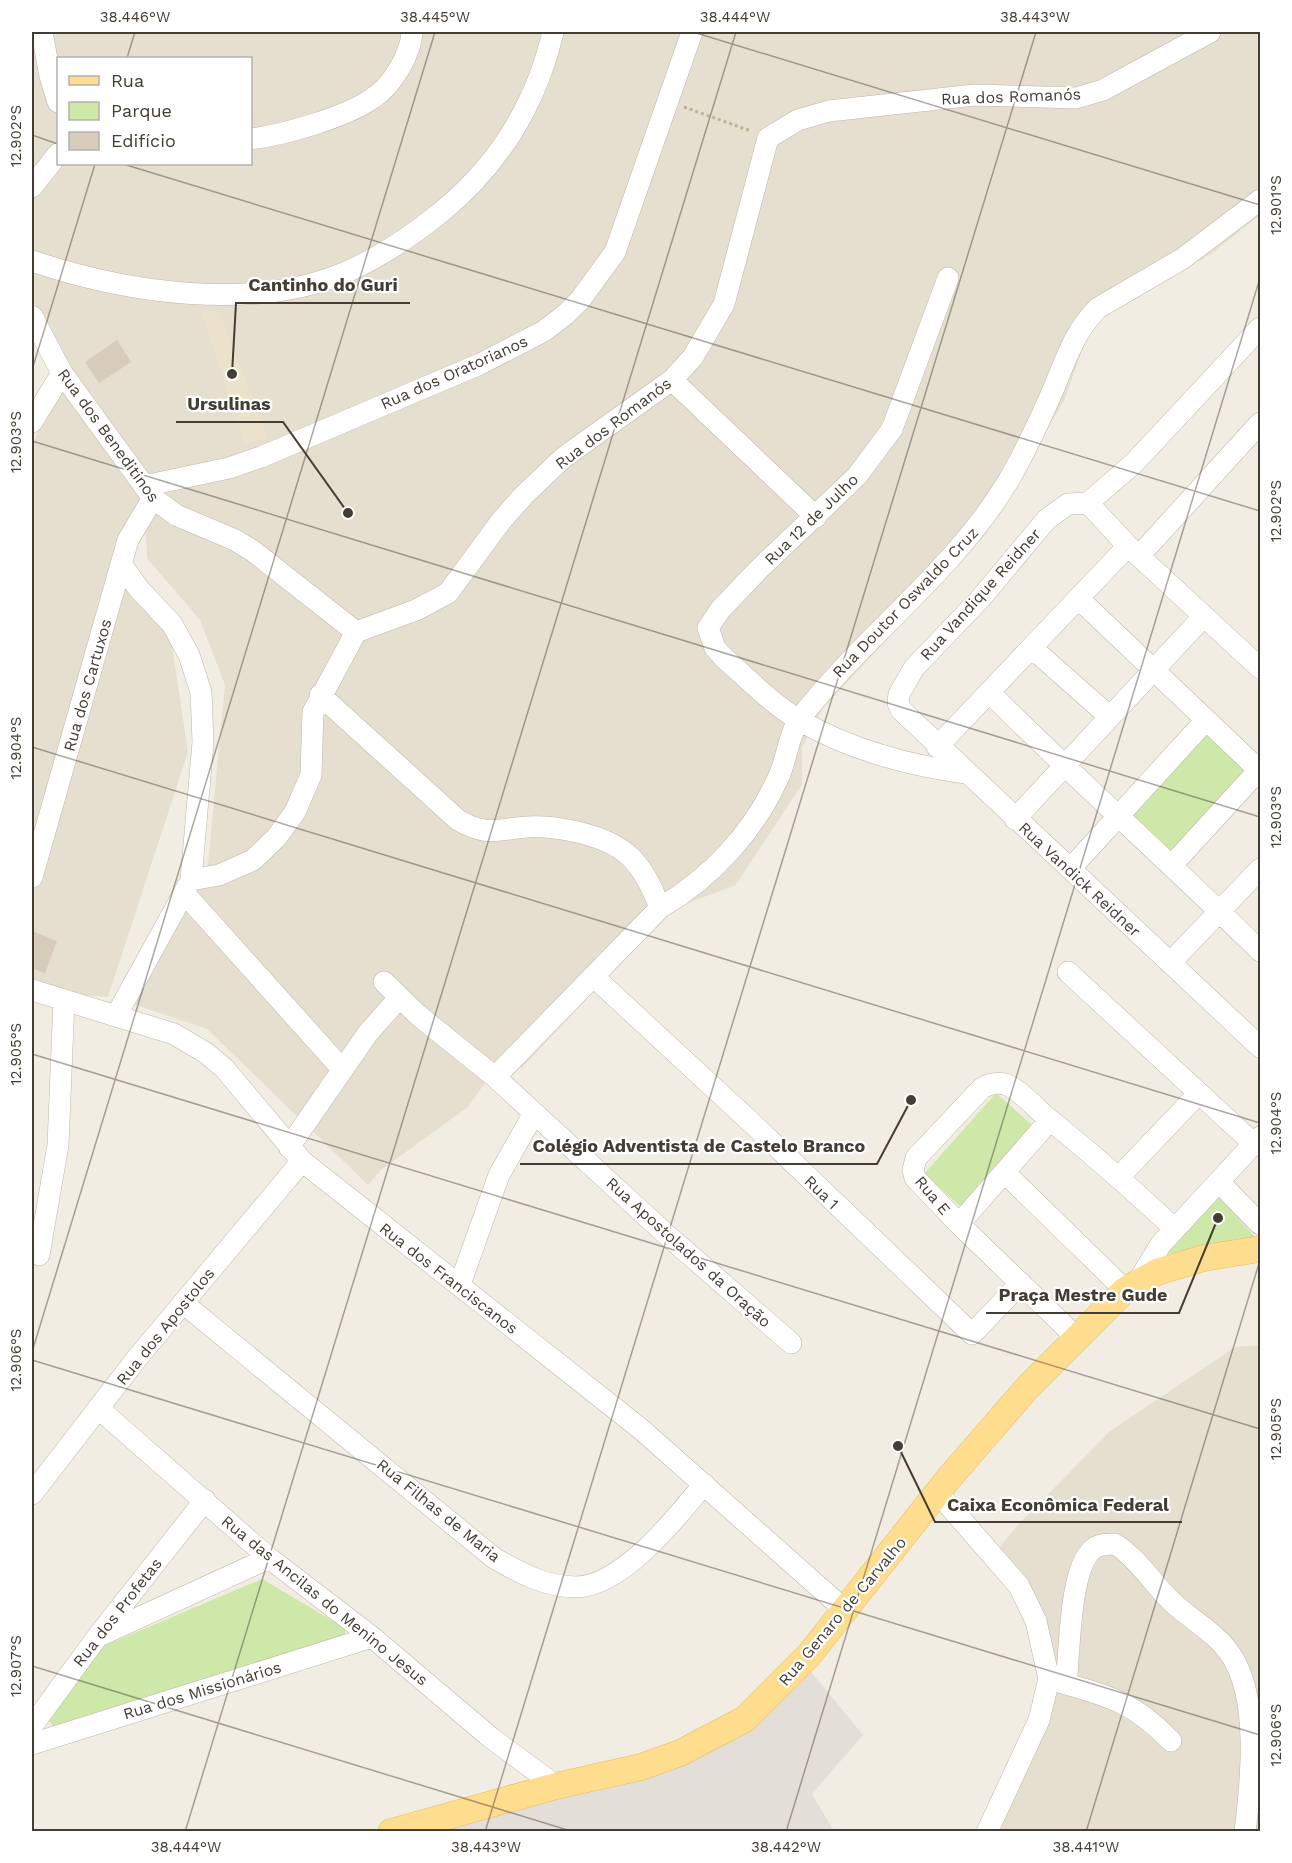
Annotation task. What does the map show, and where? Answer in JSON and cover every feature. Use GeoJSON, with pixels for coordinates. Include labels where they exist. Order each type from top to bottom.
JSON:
{"type":"FeatureCollection","features":[{"type":"Feature","properties":{"kind":"main road"},"geometry":{"type":"LineString","coordinates":[[1132,1285],[1204,1258],[1260,1249]]}},
{"type":"Feature","properties":{"kind":"main road","name":"Rua Genaro de Carvalho"},"geometry":{"type":"LineString","coordinates":[[392,1832],[556,1786],[641,1767],[680,1753],[745,1719],[809,1655],[938,1493],[1028,1387],[1076,1336],[1132,1285]]}},
{"type":"Feature","properties":{"kind":"street"},"geometry":{"type":"LineString","coordinates":[[42,32],[50,76],[57,99]]}},
{"type":"Feature","properties":{"kind":"street"},"geometry":{"type":"LineString","coordinates":[[252,139],[285,132],[372,100],[392,78],[408,48],[412,32]]}},
{"type":"Feature","properties":{"kind":"street"},"geometry":{"type":"LineString","coordinates":[[32,261],[101,281],[187,292],[230,294],[304,285],[342,274],[378,257],[419,229],[462,194],[486,168],[522,116],[537,89],[553,32]]}},
{"type":"Feature","properties":{"kind":"street","name":"Rua dos Oratorianos"},"geometry":{"type":"LineString","coordinates":[[149,492],[261,457],[480,364],[544,331],[580,300],[615,252],[692,32]]}},
{"type":"Feature","properties":{"kind":"street","name":"Rua dos Romanós"},"geometry":{"type":"LineString","coordinates":[[356,632],[416,610],[448,593],[501,521],[556,465],[672,381],[693,357],[724,304],[768,138],[798,120],[829,111],[975,95],[1076,98],[1113,85],[1210,32]]}},
{"type":"Feature","properties":{"kind":"street"},"geometry":{"type":"LineString","coordinates":[[32,187],[57,155]]}},
{"type":"Feature","properties":{"kind":"street","name":"Rua Doutor Oswaldo Cruz"},"geometry":{"type":"LineString","coordinates":[[798,720],[844,664],[960,549],[989,513],[1024,455],[1071,343],[1089,317],[1098,308],[1182,259],[1260,200]]}},
{"type":"Feature","properties":{"kind":"street","name":"Rua 12 de Julho"},"geometry":{"type":"LineString","coordinates":[[798,720],[724,658],[715,648],[708,628],[720,610],[758,570],[857,476],[892,429],[948,278]]}},
{"type":"Feature","properties":{"kind":"street","name":"Rua dos Beneditinos"},"geometry":{"type":"LineString","coordinates":[[32,316],[62,373],[149,492],[176,515],[235,540],[253,551],[356,632]]}},
{"type":"Feature","properties":{"kind":"street"},"geometry":{"type":"LineString","coordinates":[[1260,328],[1134,463],[1089,503],[1134,551],[1260,668]]}},
{"type":"Feature","properties":{"kind":"street"},"geometry":{"type":"LineString","coordinates":[[32,422],[62,373]]}},
{"type":"Feature","properties":{"kind":"street"},"geometry":{"type":"LineString","coordinates":[[672,381],[816,517]]}},
{"type":"Feature","properties":{"kind":"street"},"geometry":{"type":"LineString","coordinates":[[937,747],[1079,599],[1134,551],[1260,423]]}},
{"type":"Feature","properties":{"kind":"street","name":"Rua dos Cartuxos"},"geometry":{"type":"LineString","coordinates":[[32,877],[121,564],[149,492]]}},
{"type":"Feature","properties":{"kind":"street","name":"Rua Vandique Reidner"},"geometry":{"type":"LineString","coordinates":[[901,710],[898,703],[899,694],[914,668],[980,599],[1047,519],[1068,504],[1089,503]]}},
{"type":"Feature","properties":{"kind":"street"},"geometry":{"type":"LineString","coordinates":[[116,1016],[188,887],[203,742],[201,692],[180,636],[121,564]]}},
{"type":"Feature","properties":{"kind":"street"},"geometry":{"type":"LineString","coordinates":[[1079,599],[1260,770],[1172,865]]}},
{"type":"Feature","properties":{"kind":"street"},"geometry":{"type":"LineString","coordinates":[[1015,819],[1203,617]]}},
{"type":"Feature","properties":{"kind":"street"},"geometry":{"type":"LineString","coordinates":[[188,887],[253,860],[276,838],[295,812],[311,776],[313,712],[320,695],[356,632]]}},
{"type":"Feature","properties":{"kind":"street"},"geometry":{"type":"LineString","coordinates":[[1033,649],[1110,717]]}},
{"type":"Feature","properties":{"kind":"street"},"geometry":{"type":"LineString","coordinates":[[990,693],[1064,767],[1172,865],[1260,951]]}},
{"type":"Feature","properties":{"kind":"street"},"geometry":{"type":"LineString","coordinates":[[320,695],[458,820],[478,830],[496,832],[528,827],[553,827],[596,836],[614,843],[628,853],[640,868],[660,908]]}},
{"type":"Feature","properties":{"kind":"street","name":"Rua Vandick Reidner"},"geometry":{"type":"LineString","coordinates":[[901,710],[937,747],[1071,867],[1170,963],[1257,1036]]}},
{"type":"Feature","properties":{"kind":"street"},"geometry":{"type":"LineString","coordinates":[[495,1077],[660,908],[683,894],[712,871],[737,843],[779,777],[798,720],[875,752],[933,769],[966,773]]}},
{"type":"Feature","properties":{"kind":"street"},"geometry":{"type":"LineString","coordinates":[[1071,867],[1206,720]]}},
{"type":"Feature","properties":{"kind":"street"},"geometry":{"type":"LineString","coordinates":[[1170,963],[1260,869]]}},
{"type":"Feature","properties":{"kind":"street"},"geometry":{"type":"LineString","coordinates":[[188,887],[342,1069]]}},
{"type":"Feature","properties":{"kind":"street"},"geometry":{"type":"LineString","coordinates":[[1005,1173],[1132,1285],[1161,1244],[1257,1141],[1199,1093],[1068,972]]}},
{"type":"Feature","properties":{"kind":"street","name":"Rua 1"},"geometry":{"type":"LineString","coordinates":[[594,977],[755,1126],[972,1334],[1021,1283]]}},
{"type":"Feature","properties":{"kind":"street","name":"Rua Apostolados da Oração"},"geometry":{"type":"LineString","coordinates":[[384,982],[399,998],[495,1077],[668,1236],[791,1343]]}},
{"type":"Feature","properties":{"kind":"street","name":"Rua dos Franciscanos"},"geometry":{"type":"LineString","coordinates":[[32,990],[174,1034],[206,1053],[224,1068],[295,1154],[642,1430],[846,1611]]}},
{"type":"Feature","properties":{"kind":"street","name":"Rua dos Apostolos"},"geometry":{"type":"LineString","coordinates":[[32,1494],[98,1408],[183,1304],[295,1154],[342,1069],[399,998]]}},
{"type":"Feature","properties":{"kind":"street"},"geometry":{"type":"LineString","coordinates":[[39,1255],[58,1145],[64,1000]]}},
{"type":"Feature","properties":{"kind":"street","name":"Rua E"},"geometry":{"type":"LineString","coordinates":[[989,1084],[1005,1084],[1050,1120],[959,1224],[915,1178],[914,1164],[982,1088],[989,1084]]}},
{"type":"Feature","properties":{"kind":"street"},"geometry":{"type":"LineString","coordinates":[[1119,1177],[1199,1093]]}},
{"type":"Feature","properties":{"kind":"street"},"geometry":{"type":"LineString","coordinates":[[460,1284],[499,1175],[534,1113]]}},
{"type":"Feature","properties":{"kind":"street"},"geometry":{"type":"LineString","coordinates":[[1050,1120],[1119,1177],[1175,1229]]}},
{"type":"Feature","properties":{"kind":"street"},"geometry":{"type":"LineString","coordinates":[[1219,1182],[1260,1224]]}},
{"type":"Feature","properties":{"kind":"street"},"geometry":{"type":"LineString","coordinates":[[959,1224],[1076,1336]]}},
{"type":"Feature","properties":{"kind":"street","name":"Rua Filhas de Maria"},"geometry":{"type":"LineString","coordinates":[[183,1304],[494,1558],[527,1577],[578,1587],[598,1581],[621,1569],[647,1549],[704,1484]]}},
{"type":"Feature","properties":{"kind":"street","name":"Rua das Ancilas do Menino Jesus"},"geometry":{"type":"LineString","coordinates":[[98,1408],[269,1558],[372,1636],[490,1737],[556,1786]]}},
{"type":"Feature","properties":{"kind":"street"},"geometry":{"type":"LineString","coordinates":[[938,1493],[994,1554],[1019,1586],[1036,1621],[1057,1681]]}},
{"type":"Feature","properties":{"kind":"street","name":"Rua dos Profetas"},"geometry":{"type":"LineString","coordinates":[[32,1726],[98,1636],[205,1500]]}},
{"type":"Feature","properties":{"kind":"street"},"geometry":{"type":"LineString","coordinates":[[987,1832],[1057,1681],[1079,1571],[1094,1548],[1104,1544],[1115,1544],[1171,1601],[1231,1654],[1243,1678],[1250,1744],[1245,1832]]}},
{"type":"Feature","properties":{"kind":"street"},"geometry":{"type":"LineString","coordinates":[[98,1636],[269,1558]]}},
{"type":"Feature","properties":{"kind":"street","name":"Rua dos Missionários"},"geometry":{"type":"LineString","coordinates":[[32,1744],[372,1636]]}},
{"type":"Feature","properties":{"kind":"street"},"geometry":{"type":"LineString","coordinates":[[1057,1681],[1101,1693],[1136,1710],[1171,1741]]}},
{"type":"Feature","properties":{"kind":"path"},"geometry":{"type":"LineString","coordinates":[[668,101],[768,138]]}},
{"type":"Feature","properties":{"kind":"shaded area"},"geometry":{"type":"Polygon","coordinates":[[[32,32],[1260,32],[1260,215],[1211,254],[1092,322],[1064,401],[986,534],[823,708],[802,747],[802,784],[736,885],[669,910],[522,1068],[504,1056],[468,1107],[381,1170],[368,1185],[207,1029],[136,1005],[142,971],[207,874],[225,685],[200,620],[147,558],[145,515],[159,510],[138,507],[110,572],[171,639],[188,752],[108,997],[82,995],[32,979],[32,451],[60,347],[32,299],[32,32]]]}},
{"type":"Feature","properties":{"kind":"shaded area"},"geometry":{"type":"Polygon","coordinates":[[[201,310],[219,312],[267,437],[245,444],[201,310]]]}},
{"type":"Feature","properties":{"kind":"shaded area"},"geometry":{"type":"Polygon","coordinates":[[[1260,1345],[1260,1831],[987,1832],[1039,1720],[1045,1652],[994,1554],[1018,1525],[1109,1432],[1235,1347],[1260,1345]]]}},
{"type":"Feature","properties":{"kind":"shaded area"},"geometry":{"type":"Polygon","coordinates":[[[803,1662],[863,1735],[812,1794],[834,1831],[397,1832],[680,1753],[803,1662]]]}},
{"type":"Feature","properties":{"kind":"green space"},"geometry":{"type":"Polygon","coordinates":[[[1205,732],[1248,771],[1171,856],[1128,818],[1205,732]]]}},
{"type":"Feature","properties":{"kind":"green space"},"geometry":{"type":"Polygon","coordinates":[[[996,1093],[1032,1125],[960,1206],[924,1174],[996,1093]]]}},
{"type":"Feature","properties":{"kind":"green space"},"geometry":{"type":"Polygon","coordinates":[[[1218,1196],[1258,1240],[1166,1254],[1218,1196]]]}},
{"type":"Feature","properties":{"kind":"green space"},"geometry":{"type":"Polygon","coordinates":[[[262,1579],[345,1628],[345,1635],[54,1729],[48,1718],[99,1648],[262,1579]]]}},
{"type":"Feature","properties":{"kind":"building"},"geometry":{"type":"Polygon","coordinates":[[[117,340],[131,362],[99,383],[85,362],[117,340]]]}},
{"type":"Feature","properties":{"kind":"building"},"geometry":{"type":"Polygon","coordinates":[[[32,931],[57,941],[45,973],[32,968],[32,931]]]}},
{"type":"Feature","properties":{"kind":"place","name":"Cantinho do Guri"},"geometry":{"type":"Point","coordinates":[232,374]}},
{"type":"Feature","properties":{"kind":"place","name":"Ursulinas"},"geometry":{"type":"Point","coordinates":[348,513]}},
{"type":"Feature","properties":{"kind":"place","name":"Colégio Adventista de Castelo Branco"},"geometry":{"type":"Point","coordinates":[911,1100]}},
{"type":"Feature","properties":{"kind":"place","name":"Praça Mestre Gude"},"geometry":{"type":"Point","coordinates":[1218,1218]}},
{"type":"Feature","properties":{"kind":"place","name":"Caixa Econômica Federal"},"geometry":{"type":"Point","coordinates":[898,1446]}}]}
